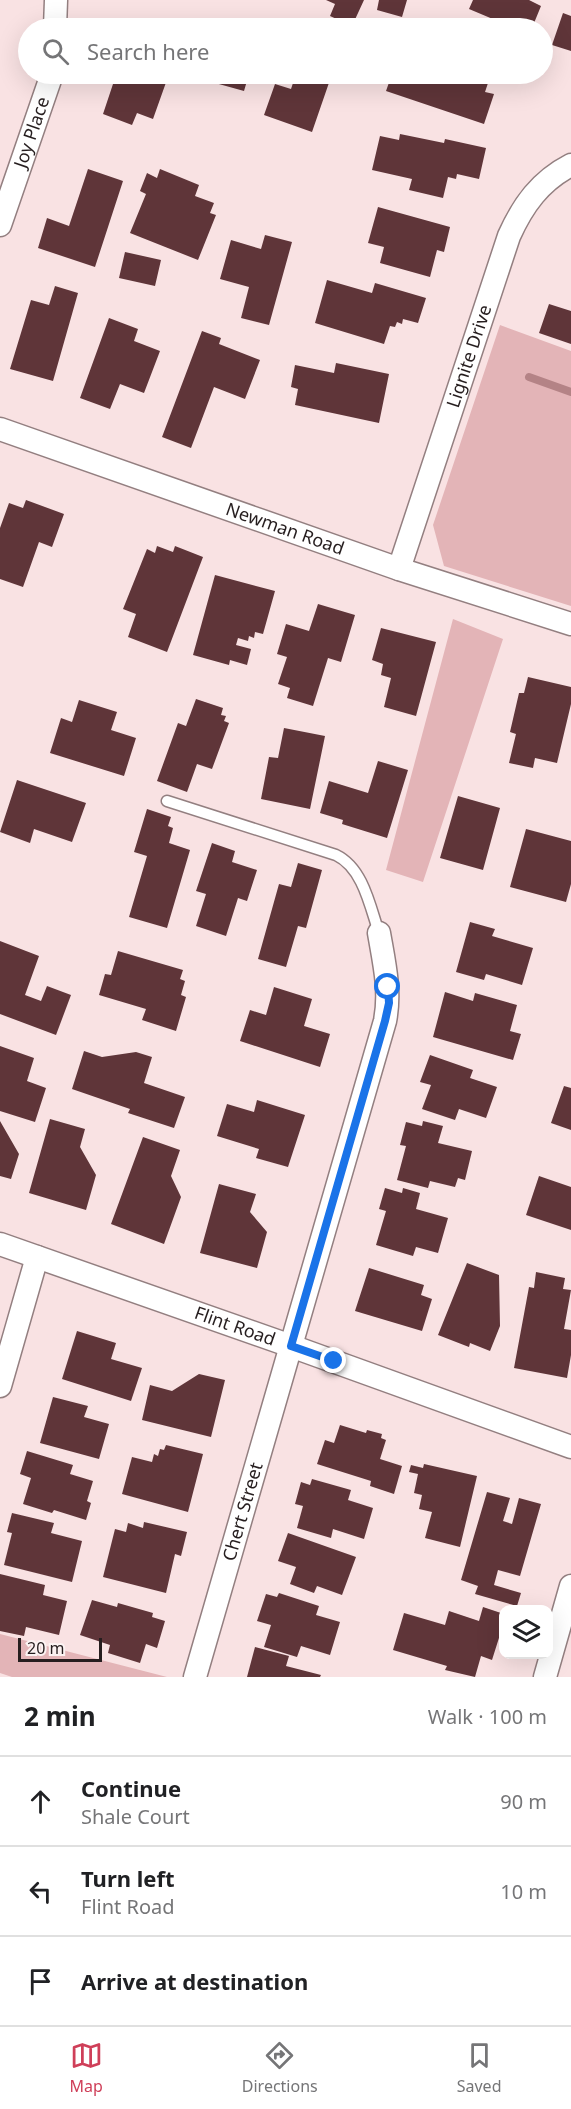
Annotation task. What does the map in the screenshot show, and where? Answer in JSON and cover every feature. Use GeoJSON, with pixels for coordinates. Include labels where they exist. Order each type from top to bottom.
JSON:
{"type":"FeatureCollection","features":[{"type":"Feature","properties":{"kind":"street"},"geometry":{"type":"LineString","coordinates":[[55,18],[56,0]]}},
{"type":"Feature","properties":{"kind":"street","name":"Joy Place"},"geometry":{"type":"LineString","coordinates":[[0,225],[49,84]]}},
{"type":"Feature","properties":{"kind":"street","name":"Lignite Drive"},"geometry":{"type":"LineString","coordinates":[[399,569],[509,236],[525,204],[534,192],[547,180],[571,165]]}},
{"type":"Feature","properties":{"kind":"street","name":"Newman Road"},"geometry":{"type":"LineString","coordinates":[[0,429],[399,569],[571,624]]}},
{"type":"Feature","properties":{"kind":"street","name":"Chert Street"},"geometry":{"type":"LineString","coordinates":[[195,1677],[385,1021],[388,995],[379,933]]}},
{"type":"Feature","properties":{"kind":"street","name":"Flint Road"},"geometry":{"type":"LineString","coordinates":[[0,1244],[571,1447]]}},
{"type":"Feature","properties":{"kind":"street"},"geometry":{"type":"LineString","coordinates":[[0,1386],[37,1257]]}},
{"type":"Feature","properties":{"kind":"street"},"geometry":{"type":"LineString","coordinates":[[544,1677],[571,1586]]}},
{"type":"Feature","properties":{"kind":"lane"},"geometry":{"type":"LineString","coordinates":[[167,801],[346,860],[363,885],[379,933]]}},
{"type":"Feature","properties":{"kind":"shaded area"},"geometry":{"type":"Polygon","coordinates":[[[500,325],[571,351],[571,606],[444,566],[433,525],[500,325]]]}},
{"type":"Feature","properties":{"kind":"shaded area"},"geometry":{"type":"Polygon","coordinates":[[[453,619],[503,639],[423,882],[386,870],[453,619]]]}},
{"type":"Feature","properties":{"kind":"shaded area"},"geometry":{"type":"Polygon","coordinates":[[[0,1634],[167,1677],[12,1677],[0,1673],[0,1634]]]}},
{"type":"Feature","properties":{"kind":"building"},"geometry":{"type":"Polygon","coordinates":[[[326,0],[364,0],[356,18],[330,16],[335,4],[326,0]]]}},
{"type":"Feature","properties":{"kind":"building"},"geometry":{"type":"Polygon","coordinates":[[[379,0],[407,0],[402,17],[377,10],[379,0]]]}},
{"type":"Feature","properties":{"kind":"building"},"geometry":{"type":"Polygon","coordinates":[[[473,0],[529,0],[541,6],[536,18],[490,18],[469,9],[473,0]]]}},
{"type":"Feature","properties":{"kind":"building"},"geometry":{"type":"Polygon","coordinates":[[[563,13],[571,16],[571,51],[553,45],[563,13]]]}},
{"type":"Feature","properties":{"kind":"building"},"geometry":{"type":"Polygon","coordinates":[[[113,84],[165,84],[153,119],[137,113],[132,125],[103,114],[113,84]]]}},
{"type":"Feature","properties":{"kind":"building"},"geometry":{"type":"Polygon","coordinates":[[[219,84],[246,84],[244,91],[219,84]]]}},
{"type":"Feature","properties":{"kind":"building"},"geometry":{"type":"Polygon","coordinates":[[[275,84],[291,89],[293,84],[329,84],[312,132],[264,115],[275,84]]]}},
{"type":"Feature","properties":{"kind":"building"},"geometry":{"type":"Polygon","coordinates":[[[388,84],[488,84],[485,92],[494,94],[484,124],[386,91],[388,84]]]}},
{"type":"Feature","properties":{"kind":"building"},"geometry":{"type":"Polygon","coordinates":[[[400,134],[444,143],[445,139],[486,148],[479,179],[457,174],[456,179],[448,177],[443,198],[409,190],[412,179],[372,170],[380,136],[399,140],[400,134]]]}},
{"type":"Feature","properties":{"kind":"building"},"geometry":{"type":"Polygon","coordinates":[[[88,169],[123,181],[95,267],[38,248],[47,218],[69,226],[88,169]]]}},
{"type":"Feature","properties":{"kind":"building"},"geometry":{"type":"Polygon","coordinates":[[[160,169],[199,185],[195,196],[214,203],[210,213],[216,215],[198,260],[130,233],[146,194],[140,191],[147,173],[157,178],[160,169]]]}},
{"type":"Feature","properties":{"kind":"building"},"geometry":{"type":"Polygon","coordinates":[[[378,207],[450,227],[444,252],[437,250],[430,277],[380,263],[384,247],[368,243],[378,207]]]}},
{"type":"Feature","properties":{"kind":"building"},"geometry":{"type":"Polygon","coordinates":[[[265,235],[292,242],[269,325],[241,318],[249,287],[220,279],[231,240],[261,249],[265,235]]]}},
{"type":"Feature","properties":{"kind":"building"},"geometry":{"type":"Polygon","coordinates":[[[125,252],[161,260],[155,286],[119,278],[125,252]]]}},
{"type":"Feature","properties":{"kind":"building"},"geometry":{"type":"Polygon","coordinates":[[[327,280],[372,293],[375,283],[426,298],[418,323],[403,319],[402,324],[397,322],[395,327],[390,326],[384,344],[315,323],[327,280]]]}},
{"type":"Feature","properties":{"kind":"building"},"geometry":{"type":"Polygon","coordinates":[[[55,286],[78,293],[53,381],[10,369],[31,300],[49,305],[55,286]]]}},
{"type":"Feature","properties":{"kind":"building"},"geometry":{"type":"Polygon","coordinates":[[[549,304],[571,311],[571,344],[539,333],[549,304]]]}},
{"type":"Feature","properties":{"kind":"building"},"geometry":{"type":"Polygon","coordinates":[[[109,318],[138,329],[134,341],[160,351],[144,393],[120,384],[110,409],[80,398],[109,318]]]}},
{"type":"Feature","properties":{"kind":"building"},"geometry":{"type":"Polygon","coordinates":[[[202,331],[221,338],[219,344],[260,360],[245,399],[214,387],[191,448],[162,437],[202,331]]]}},
{"type":"Feature","properties":{"kind":"building"},"geometry":{"type":"Polygon","coordinates":[[[336,363],[389,374],[379,423],[295,405],[298,389],[291,387],[295,365],[334,373],[336,363]]]}},
{"type":"Feature","properties":{"kind":"building"},"geometry":{"type":"Polygon","coordinates":[[[26,500],[64,514],[52,547],[39,542],[23,587],[0,579],[0,528],[9,503],[23,508],[26,500]]]}},
{"type":"Feature","properties":{"kind":"building"},"geometry":{"type":"Polygon","coordinates":[[[157,546],[173,552],[175,546],[203,557],[167,652],[128,637],[136,614],[123,609],[147,549],[155,553],[157,546]]]}},
{"type":"Feature","properties":{"kind":"building"},"geometry":{"type":"Polygon","coordinates":[[[215,575],[275,591],[263,634],[255,632],[254,638],[249,636],[248,641],[238,638],[236,645],[251,649],[247,665],[230,660],[229,665],[193,655],[215,575]]]}},
{"type":"Feature","properties":{"kind":"building"},"geometry":{"type":"Polygon","coordinates":[[[318,604],[355,615],[341,662],[328,658],[313,706],[287,698],[290,688],[278,684],[287,657],[277,654],[286,624],[309,631],[318,604]]]}},
{"type":"Feature","properties":{"kind":"building"},"geometry":{"type":"Polygon","coordinates":[[[381,628],[436,642],[416,716],[384,707],[391,678],[381,675],[383,664],[372,660],[381,628]]]}},
{"type":"Feature","properties":{"kind":"building"},"geometry":{"type":"Polygon","coordinates":[[[528,677],[571,687],[571,704],[557,763],[535,758],[533,768],[509,763],[516,734],[510,732],[519,693],[524,693],[528,677]]]}},
{"type":"Feature","properties":{"kind":"building"},"geometry":{"type":"Polygon","coordinates":[[[196,699],[223,708],[221,715],[226,716],[224,721],[229,723],[212,769],[197,764],[187,792],[157,781],[178,723],[186,726],[196,699]]]}},
{"type":"Feature","properties":{"kind":"building"},"geometry":{"type":"Polygon","coordinates":[[[79,700],[117,712],[111,730],[136,738],[124,776],[50,753],[61,718],[72,722],[79,700]]]}},
{"type":"Feature","properties":{"kind":"building"},"geometry":{"type":"Polygon","coordinates":[[[284,728],[325,736],[310,809],[261,799],[269,757],[278,758],[284,728]]]}},
{"type":"Feature","properties":{"kind":"building"},"geometry":{"type":"Polygon","coordinates":[[[378,761],[408,770],[387,838],[342,824],[343,820],[320,813],[329,781],[368,793],[378,761]]]}},
{"type":"Feature","properties":{"kind":"building"},"geometry":{"type":"Polygon","coordinates":[[[17,780],[86,803],[72,842],[34,829],[30,843],[0,832],[17,780]]]}},
{"type":"Feature","properties":{"kind":"building"},"geometry":{"type":"Polygon","coordinates":[[[458,796],[500,808],[483,870],[440,858],[458,796]]]}},
{"type":"Feature","properties":{"kind":"building"},"geometry":{"type":"Polygon","coordinates":[[[147,809],[171,817],[168,826],[173,828],[169,843],[190,850],[167,928],[129,917],[147,856],[134,852],[147,809]]]}},
{"type":"Feature","properties":{"kind":"building"},"geometry":{"type":"Polygon","coordinates":[[[526,829],[571,841],[571,884],[566,902],[510,887],[526,829]]]}},
{"type":"Feature","properties":{"kind":"building"},"geometry":{"type":"Polygon","coordinates":[[[212,843],[235,851],[232,862],[257,870],[247,901],[238,898],[226,936],[196,926],[206,894],[196,891],[212,843]]]}},
{"type":"Feature","properties":{"kind":"building"},"geometry":{"type":"Polygon","coordinates":[[[298,863],[322,870],[306,928],[298,926],[286,967],[258,959],[279,884],[291,887],[298,863]]]}},
{"type":"Feature","properties":{"kind":"building"},"geometry":{"type":"Polygon","coordinates":[[[470,922],[495,929],[492,936],[533,948],[522,985],[486,974],[484,980],[456,972],[470,922]]]}},
{"type":"Feature","properties":{"kind":"building"},"geometry":{"type":"Polygon","coordinates":[[[0,941],[39,956],[25,995],[41,1001],[47,986],[71,995],[56,1035],[0,1014],[0,941]]]}},
{"type":"Feature","properties":{"kind":"building"},"geometry":{"type":"Polygon","coordinates":[[[118,951],[183,970],[180,979],[185,981],[181,995],[186,997],[176,1031],[142,1020],[146,1009],[99,995],[105,974],[111,975],[118,951]]]}},
{"type":"Feature","properties":{"kind":"building"},"geometry":{"type":"Polygon","coordinates":[[[274,987],[312,999],[304,1026],[330,1034],[320,1067],[240,1041],[250,1010],[266,1015],[274,987]]]}},
{"type":"Feature","properties":{"kind":"building"},"geometry":{"type":"Polygon","coordinates":[[[445,992],[473,1001],[475,993],[517,1005],[510,1031],[521,1034],[513,1060],[433,1037],[445,992]]]}},
{"type":"Feature","properties":{"kind":"building"},"geometry":{"type":"Polygon","coordinates":[[[0,1046],[34,1058],[27,1081],[46,1088],[35,1122],[0,1111],[0,1046]]]}},
{"type":"Feature","properties":{"kind":"building"},"geometry":{"type":"Polygon","coordinates":[[[84,1051],[102,1057],[136,1052],[152,1057],[144,1083],[185,1097],[174,1128],[128,1113],[130,1109],[72,1089],[84,1051]]]}},
{"type":"Feature","properties":{"kind":"building"},"geometry":{"type":"Polygon","coordinates":[[[430,1055],[473,1070],[470,1078],[497,1087],[486,1118],[459,1109],[455,1120],[422,1109],[431,1085],[420,1082],[430,1055]]]}},
{"type":"Feature","properties":{"kind":"building"},"geometry":{"type":"Polygon","coordinates":[[[564,1086],[571,1088],[571,1130],[551,1123],[564,1086]]]}},
{"type":"Feature","properties":{"kind":"building"},"geometry":{"type":"Polygon","coordinates":[[[257,1100],[305,1115],[288,1167],[256,1158],[259,1149],[217,1136],[227,1104],[254,1112],[257,1100]]]}},
{"type":"Feature","properties":{"kind":"building"},"geometry":{"type":"Polygon","coordinates":[[[50,1119],[85,1129],[80,1147],[96,1175],[86,1210],[29,1193],[50,1119]]]}},
{"type":"Feature","properties":{"kind":"building"},"geometry":{"type":"Polygon","coordinates":[[[0,1121],[19,1154],[11,1179],[0,1176],[0,1121]]]}},
{"type":"Feature","properties":{"kind":"building"},"geometry":{"type":"Polygon","coordinates":[[[423,1121],[443,1126],[438,1143],[472,1151],[465,1180],[458,1178],[455,1187],[430,1181],[428,1188],[397,1180],[406,1146],[400,1145],[406,1122],[422,1126],[423,1121]]]}},
{"type":"Feature","properties":{"kind":"building"},"geometry":{"type":"Polygon","coordinates":[[[143,1137],[180,1150],[171,1176],[181,1197],[164,1244],[111,1224],[143,1137]]]}},
{"type":"Feature","properties":{"kind":"building"},"geometry":{"type":"Polygon","coordinates":[[[539,1176],[571,1187],[571,1230],[526,1215],[539,1176]]]}},
{"type":"Feature","properties":{"kind":"building"},"geometry":{"type":"Polygon","coordinates":[[[219,1184],[256,1194],[250,1212],[267,1232],[257,1268],[200,1253],[219,1184]]]}},
{"type":"Feature","properties":{"kind":"building"},"geometry":{"type":"Polygon","coordinates":[[[385,1188],[402,1193],[403,1188],[420,1193],[416,1209],[448,1218],[438,1253],[416,1247],[413,1256],[376,1245],[386,1211],[379,1209],[385,1188]]]}},
{"type":"Feature","properties":{"kind":"building"},"geometry":{"type":"Polygon","coordinates":[[[467,1263],[499,1275],[500,1326],[490,1351],[470,1343],[469,1347],[438,1335],[467,1263]]]}},
{"type":"Feature","properties":{"kind":"building"},"geometry":{"type":"Polygon","coordinates":[[[369,1268],[424,1285],[421,1295],[432,1299],[422,1331],[355,1311],[369,1268]]]}},
{"type":"Feature","properties":{"kind":"building"},"geometry":{"type":"Polygon","coordinates":[[[536,1272],[565,1278],[563,1289],[571,1290],[564,1329],[571,1330],[571,1355],[567,1378],[514,1368],[529,1287],[534,1288],[536,1272]]]}},
{"type":"Feature","properties":{"kind":"building"},"geometry":{"type":"Polygon","coordinates":[[[77,1331],[116,1343],[111,1359],[142,1368],[131,1401],[62,1379],[77,1331]]]}},
{"type":"Feature","properties":{"kind":"building"},"geometry":{"type":"Polygon","coordinates":[[[199,1374],[225,1380],[211,1437],[142,1420],[150,1385],[172,1391],[199,1374]]]}},
{"type":"Feature","properties":{"kind":"building"},"geometry":{"type":"Polygon","coordinates":[[[53,1397],[88,1406],[84,1417],[109,1424],[99,1459],[40,1443],[53,1397]]]}},
{"type":"Feature","properties":{"kind":"building"},"geometry":{"type":"Polygon","coordinates":[[[340,1425],[366,1433],[367,1430],[382,1434],[381,1438],[386,1440],[380,1459],[402,1466],[394,1494],[370,1486],[371,1481],[317,1464],[325,1440],[334,1443],[340,1425]]]}},
{"type":"Feature","properties":{"kind":"building"},"geometry":{"type":"Polygon","coordinates":[[[166,1445],[203,1454],[188,1512],[122,1494],[132,1457],[152,1462],[154,1454],[158,1456],[160,1449],[164,1450],[166,1445]]]}},
{"type":"Feature","properties":{"kind":"building"},"geometry":{"type":"Polygon","coordinates":[[[27,1451],[73,1465],[70,1474],[93,1481],[87,1501],[91,1503],[86,1520],[54,1510],[52,1513],[23,1504],[31,1478],[20,1474],[27,1451]]]}},
{"type":"Feature","properties":{"kind":"building"},"geometry":{"type":"Polygon","coordinates":[[[424,1464],[477,1476],[460,1547],[425,1538],[432,1512],[419,1509],[422,1495],[414,1493],[418,1474],[409,1472],[411,1465],[423,1468],[424,1464]]]}},
{"type":"Feature","properties":{"kind":"building"},"geometry":{"type":"Polygon","coordinates":[[[312,1479],[351,1490],[348,1500],[373,1508],[364,1539],[333,1529],[331,1538],[297,1528],[303,1506],[295,1504],[301,1482],[310,1485],[312,1479]]]}},
{"type":"Feature","properties":{"kind":"building"},"geometry":{"type":"Polygon","coordinates":[[[487,1492],[510,1498],[503,1521],[512,1524],[519,1498],[541,1504],[520,1576],[498,1570],[494,1585],[521,1593],[517,1605],[475,1594],[478,1586],[461,1580],[487,1492]]]}},
{"type":"Feature","properties":{"kind":"building"},"geometry":{"type":"Polygon","coordinates":[[[12,1513],[54,1523],[51,1533],[82,1541],[72,1582],[4,1565],[12,1533],[7,1532],[12,1513]]]}},
{"type":"Feature","properties":{"kind":"building"},"geometry":{"type":"Polygon","coordinates":[[[144,1522],[187,1532],[181,1556],[175,1554],[166,1593],[103,1577],[115,1529],[126,1532],[128,1523],[143,1528],[144,1522]]]}},
{"type":"Feature","properties":{"kind":"building"},"geometry":{"type":"Polygon","coordinates":[[[288,1533],[356,1557],[342,1595],[317,1586],[314,1593],[290,1584],[296,1567],[278,1561],[288,1533]]]}},
{"type":"Feature","properties":{"kind":"building"},"geometry":{"type":"Polygon","coordinates":[[[0,1574],[45,1585],[43,1595],[67,1601],[59,1635],[26,1627],[24,1636],[0,1631],[0,1574]]]}},
{"type":"Feature","properties":{"kind":"building"},"geometry":{"type":"Polygon","coordinates":[[[279,1593],[319,1606],[316,1615],[340,1622],[330,1655],[301,1646],[297,1657],[264,1647],[271,1625],[257,1621],[266,1594],[277,1597],[279,1593]]]}},
{"type":"Feature","properties":{"kind":"building"},"geometry":{"type":"Polygon","coordinates":[[[92,1600],[117,1607],[118,1603],[153,1613],[152,1617],[165,1621],[157,1648],[146,1644],[140,1663],[108,1653],[110,1645],[80,1635],[92,1600]]]}},
{"type":"Feature","properties":{"kind":"building"},"geometry":{"type":"Polygon","coordinates":[[[483,1607],[499,1612],[499,1638],[492,1660],[481,1656],[475,1677],[445,1670],[447,1666],[393,1650],[404,1613],[445,1625],[449,1611],[479,1621],[483,1607]]]}},
{"type":"Feature","properties":{"kind":"building"},"geometry":{"type":"Polygon","coordinates":[[[255,1647],[289,1656],[286,1666],[321,1675],[320,1677],[247,1677],[255,1647]]]}},
{"type":"Feature","properties":{"kind":"waterway"},"geometry":{"type":"LineString","coordinates":[[529,377],[571,392]]}},
{"type":"Feature","properties":{"kind":"route"},"geometry":{"type":"LineString","coordinates":[[334,1361],[291,1346],[385,1021],[389,1003],[388,987]]}}]}
